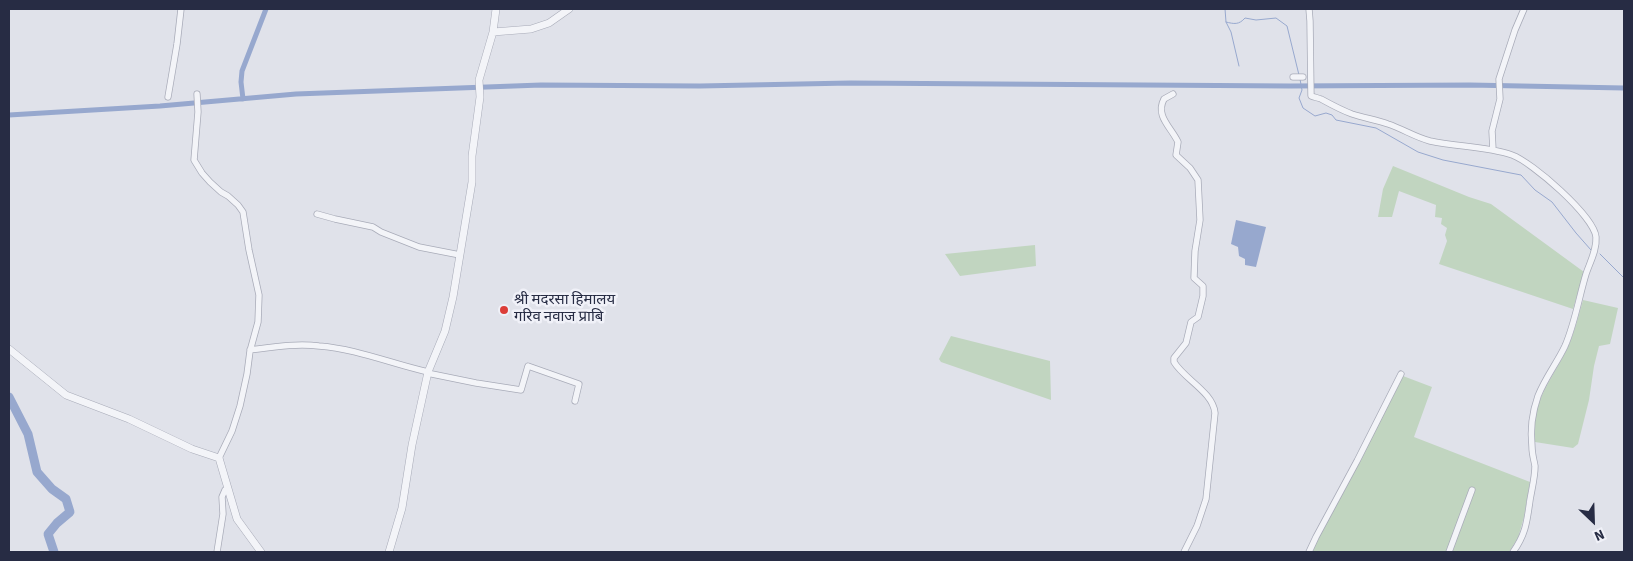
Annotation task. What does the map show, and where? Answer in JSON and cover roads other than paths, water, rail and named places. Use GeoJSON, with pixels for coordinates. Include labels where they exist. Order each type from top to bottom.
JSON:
{"type":"FeatureCollection","features":[{"type":"Feature","properties":{"kind":"street"},"geometry":{"type":"LineString","coordinates":[[168,97],[181,9]]}},
{"type":"Feature","properties":{"kind":"street"},"geometry":{"type":"LineString","coordinates":[[389,552],[402,508],[412,445],[428,372],[454,298],[472,182],[472,156],[480,97],[479,80],[493,32],[496,9]]}},
{"type":"Feature","properties":{"kind":"street"},"geometry":{"type":"LineString","coordinates":[[493,32],[531,29],[549,23],[569,9]]}},
{"type":"Feature","properties":{"kind":"street"},"geometry":{"type":"LineString","coordinates":[[1309,9],[1311,96],[1332,106],[1387,123],[1430,141],[1493,150],[1524,160],[1584,214],[1594,229],[1596,248],[1585,279],[1570,334],[1543,386],[1532,417],[1530,426],[1535,465],[1533,486],[1525,532],[1513,552]]}},
{"type":"Feature","properties":{"kind":"street"},"geometry":{"type":"LineString","coordinates":[[1493,150],[1492,131],[1500,99],[1499,79],[1524,9]]}},
{"type":"Feature","properties":{"kind":"street"},"geometry":{"type":"LineString","coordinates":[[1293,77],[1304,77]]}},
{"type":"Feature","properties":{"kind":"street"},"geometry":{"type":"LineString","coordinates":[[1173,94],[1164,99],[1161,112],[1162,117],[1178,142],[1176,155],[1190,168],[1198,180],[1200,220],[1195,251],[1194,278],[1203,286],[1203,296],[1198,316],[1191,322],[1186,343],[1174,358],[1174,362],[1209,398],[1214,406],[1215,413],[1206,499],[1197,526],[1184,552]]}},
{"type":"Feature","properties":{"kind":"street"},"geometry":{"type":"LineString","coordinates":[[197,95],[198,112],[194,160],[210,182],[233,200],[243,212],[259,295],[258,322],[250,350],[240,406],[232,432],[219,458],[237,519],[261,552]]}},
{"type":"Feature","properties":{"kind":"street"},"geometry":{"type":"LineString","coordinates":[[317,214],[373,227],[380,232],[419,247],[460,255]]}},
{"type":"Feature","properties":{"kind":"street"},"geometry":{"type":"LineString","coordinates":[[250,350],[305,345],[319,346],[359,353],[476,383],[520,390],[528,366],[579,384],[575,401]]}},
{"type":"Feature","properties":{"kind":"street"},"geometry":{"type":"LineString","coordinates":[[9,349],[66,395],[219,458]]}},
{"type":"Feature","properties":{"kind":"street"},"geometry":{"type":"LineString","coordinates":[[1309,552],[1401,374]]}},
{"type":"Feature","properties":{"kind":"street"},"geometry":{"type":"LineString","coordinates":[[217,552],[223,514],[222,497],[227,489]]}},
{"type":"Feature","properties":{"kind":"street"},"geometry":{"type":"LineString","coordinates":[[1449,552],[1472,490]]}},
{"type":"Feature","properties":{"kind":"water"},"geometry":{"type":"Polygon","coordinates":[[[1236,220],[1266,227],[1256,267],[1245,265],[1245,259],[1239,256],[1238,247],[1231,244],[1236,220]]]}},
{"type":"Feature","properties":{"kind":"waterway"},"geometry":{"type":"LineString","coordinates":[[243,99],[242,71],[266,9]]}},
{"type":"Feature","properties":{"kind":"waterway"},"geometry":{"type":"LineString","coordinates":[[1225,9],[1226,22],[1231,32],[1239,66]]}},
{"type":"Feature","properties":{"kind":"waterway"},"geometry":{"type":"LineString","coordinates":[[1226,22],[1241,22],[1245,18],[1256,20],[1276,18],[1287,26],[1299,75]]}},
{"type":"Feature","properties":{"kind":"waterway"},"geometry":{"type":"LineString","coordinates":[[1300,79],[1302,90],[1299,98],[1303,108],[1315,116],[1326,113],[1332,115],[1336,120],[1376,128],[1418,152],[1443,160],[1521,175],[1535,190],[1552,202],[1591,250]]}},
{"type":"Feature","properties":{"kind":"waterway"},"geometry":{"type":"LineString","coordinates":[[9,115],[160,106],[296,94],[541,85],[700,86],[850,83],[1290,86],[1470,85],[1624,88]]}},
{"type":"Feature","properties":{"kind":"waterway"},"geometry":{"type":"LineString","coordinates":[[1600,254],[1624,278]]}},
{"type":"Feature","properties":{"kind":"waterway"},"geometry":{"type":"LineString","coordinates":[[9,397],[28,434],[37,472],[52,489],[66,499],[70,512],[48,534],[54,552]]}},
{"type":"Feature","properties":{"kind":"waterway"},"geometry":{"type":"LineString","coordinates":[[1617,552],[1624,551]]}},
{"type":"Feature","properties":{"kind":"place","name":"श्री मदरसा हिमालय गरिव नवाज प्राबि"},"geometry":{"type":"Point","coordinates":[504,310]}}]}
